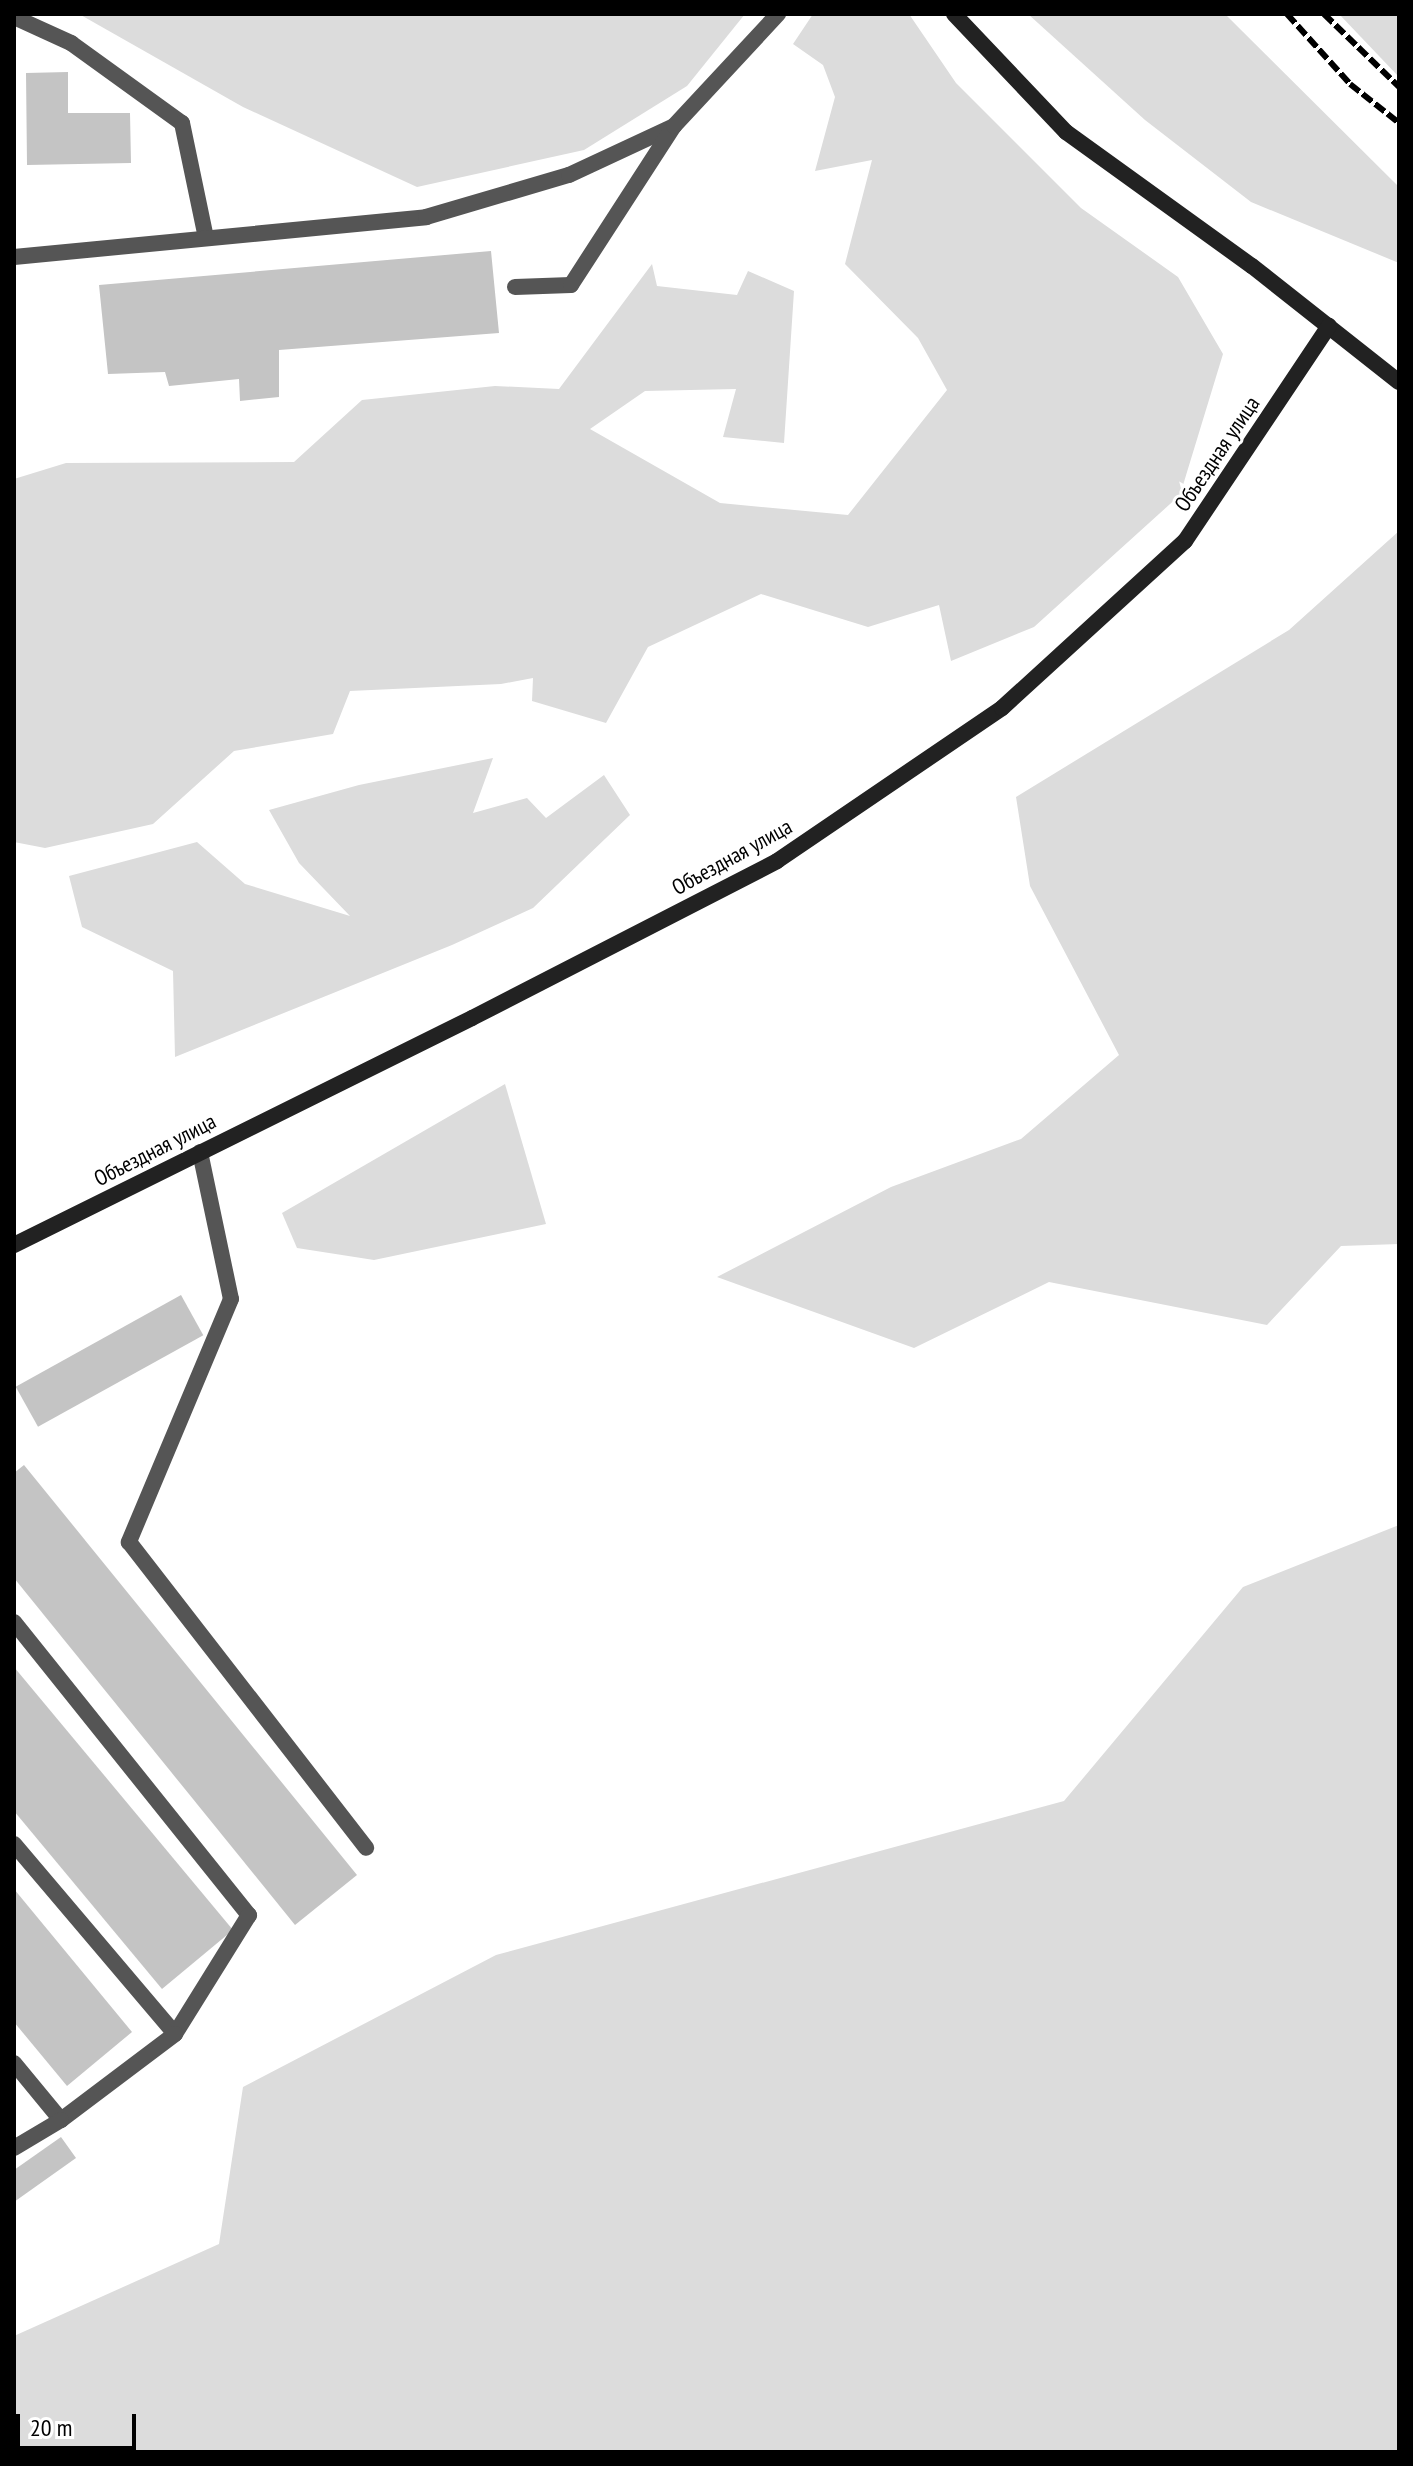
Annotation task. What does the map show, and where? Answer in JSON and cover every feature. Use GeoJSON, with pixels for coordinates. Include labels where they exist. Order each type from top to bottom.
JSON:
{"type":"FeatureCollection","features":[{"type":"Feature","properties":{"kind":"main road"},"geometry":{"type":"LineString","coordinates":[[954,14],[1066,132],[1329,326],[1399,382]]}},
{"type":"Feature","properties":{"kind":"main road","name":"Объездная улица"},"geometry":{"type":"LineString","coordinates":[[14,1245],[472,1018],[777,861],[1002,708],[1185,541],[1329,326]]}},
{"type":"Feature","properties":{"kind":"lane"},"geometry":{"type":"LineString","coordinates":[[515,287],[571,285],[674,126],[778,14]]}},
{"type":"Feature","properties":{"kind":"lane"},"geometry":{"type":"LineString","coordinates":[[14,17],[71,43],[182,123],[206,238]]}},
{"type":"Feature","properties":{"kind":"lane"},"geometry":{"type":"LineString","coordinates":[[14,257],[426,217],[569,175],[674,126]]}},
{"type":"Feature","properties":{"kind":"lane"},"geometry":{"type":"LineString","coordinates":[[200,1152],[231,1299],[129,1542],[366,1848]]}},
{"type":"Feature","properties":{"kind":"lane"},"geometry":{"type":"LineString","coordinates":[[14,1622],[249,1915],[175,2034],[61,2120],[14,2148]]}},
{"type":"Feature","properties":{"kind":"lane"},"geometry":{"type":"LineString","coordinates":[[14,1844],[175,2034]]}},
{"type":"Feature","properties":{"kind":"lane"},"geometry":{"type":"LineString","coordinates":[[14,2063],[61,2120]]}},
{"type":"Feature","properties":{"kind":"shaded area"},"geometry":{"type":"Polygon","coordinates":[[[79,14],[745,14],[687,86],[584,150],[417,187],[243,107],[79,14]]]}},
{"type":"Feature","properties":{"kind":"shaded area"},"geometry":{"type":"Polygon","coordinates":[[[813,14],[909,14],[956,83],[1081,208],[1178,277],[1223,354],[1180,495],[1034,627],[951,661],[939,605],[868,627],[761,594],[648,647],[606,723],[532,701],[533,678],[501,684],[350,691],[333,734],[234,751],[153,824],[45,848],[14,842],[14,479],[66,463],[294,462],[362,400],[495,386],[559,389],[652,264],[657,286],[737,295],[748,271],[794,291],[784,443],[723,437],[736,389],[645,391],[590,429],[720,503],[848,515],[947,390],[918,338],[845,264],[872,160],[815,171],[835,97],[823,65],[793,44],[813,14]]]}},
{"type":"Feature","properties":{"kind":"shaded area"},"geometry":{"type":"Polygon","coordinates":[[[1028,14],[1225,14],[1399,187],[1399,263],[1251,202],[1145,120],[1028,14]]]}},
{"type":"Feature","properties":{"kind":"shaded area"},"geometry":{"type":"Polygon","coordinates":[[[1339,14],[1399,14],[1399,77],[1339,14]]]}},
{"type":"Feature","properties":{"kind":"shaded area"},"geometry":{"type":"Polygon","coordinates":[[[1399,531],[1399,1244],[1341,1246],[1267,1325],[1049,1282],[914,1348],[717,1277],[891,1187],[1021,1139],[1119,1055],[1030,886],[1016,797],[1289,630],[1399,531]]]}},
{"type":"Feature","properties":{"kind":"shaded area"},"geometry":{"type":"Polygon","coordinates":[[[493,758],[473,813],[527,798],[546,818],[604,775],[630,815],[533,908],[452,945],[175,1057],[173,971],[82,927],[69,876],[197,842],[245,884],[350,916],[299,863],[269,810],[359,785],[493,758]]]}},
{"type":"Feature","properties":{"kind":"shaded area"},"geometry":{"type":"Polygon","coordinates":[[[505,1084],[546,1224],[374,1260],[297,1248],[282,1213],[505,1084]]]}},
{"type":"Feature","properties":{"kind":"shaded area"},"geometry":{"type":"Polygon","coordinates":[[[1399,1525],[1399,2452],[14,2452],[14,2336],[219,2244],[243,2087],[496,1955],[1064,1801],[1243,1587],[1399,1525]]]}},
{"type":"Feature","properties":{"kind":"building"},"geometry":{"type":"Polygon","coordinates":[[[68,72],[68,113],[130,113],[131,163],[27,165],[26,73],[68,72]]]}},
{"type":"Feature","properties":{"kind":"building"},"geometry":{"type":"Polygon","coordinates":[[[491,251],[499,333],[279,350],[279,397],[240,401],[239,379],[169,386],[165,372],[108,374],[99,285],[491,251]]]}},
{"type":"Feature","properties":{"kind":"building"},"geometry":{"type":"Polygon","coordinates":[[[181,1295],[203,1335],[38,1427],[16,1387],[181,1295]]]}},
{"type":"Feature","properties":{"kind":"building"},"geometry":{"type":"Polygon","coordinates":[[[24,1465],[357,1875],[295,1925],[14,1578],[14,1473],[24,1465]]]}},
{"type":"Feature","properties":{"kind":"building"},"geometry":{"type":"Polygon","coordinates":[[[14,1667],[233,1930],[162,1989],[14,1811],[14,1667]]]}},
{"type":"Feature","properties":{"kind":"building"},"geometry":{"type":"Polygon","coordinates":[[[14,1889],[132,2032],[67,2086],[14,2022],[14,1889]]]}},
{"type":"Feature","properties":{"kind":"building"},"geometry":{"type":"Polygon","coordinates":[[[61,2137],[76,2158],[14,2202],[14,2170],[61,2137]]]}},
{"type":"Feature","properties":{"kind":"railway"},"geometry":{"type":"LineString","coordinates":[[1287,14],[1350,84],[1399,123]]}},
{"type":"Feature","properties":{"kind":"railway"},"geometry":{"type":"LineString","coordinates":[[1324,14],[1399,87]]}}]}
